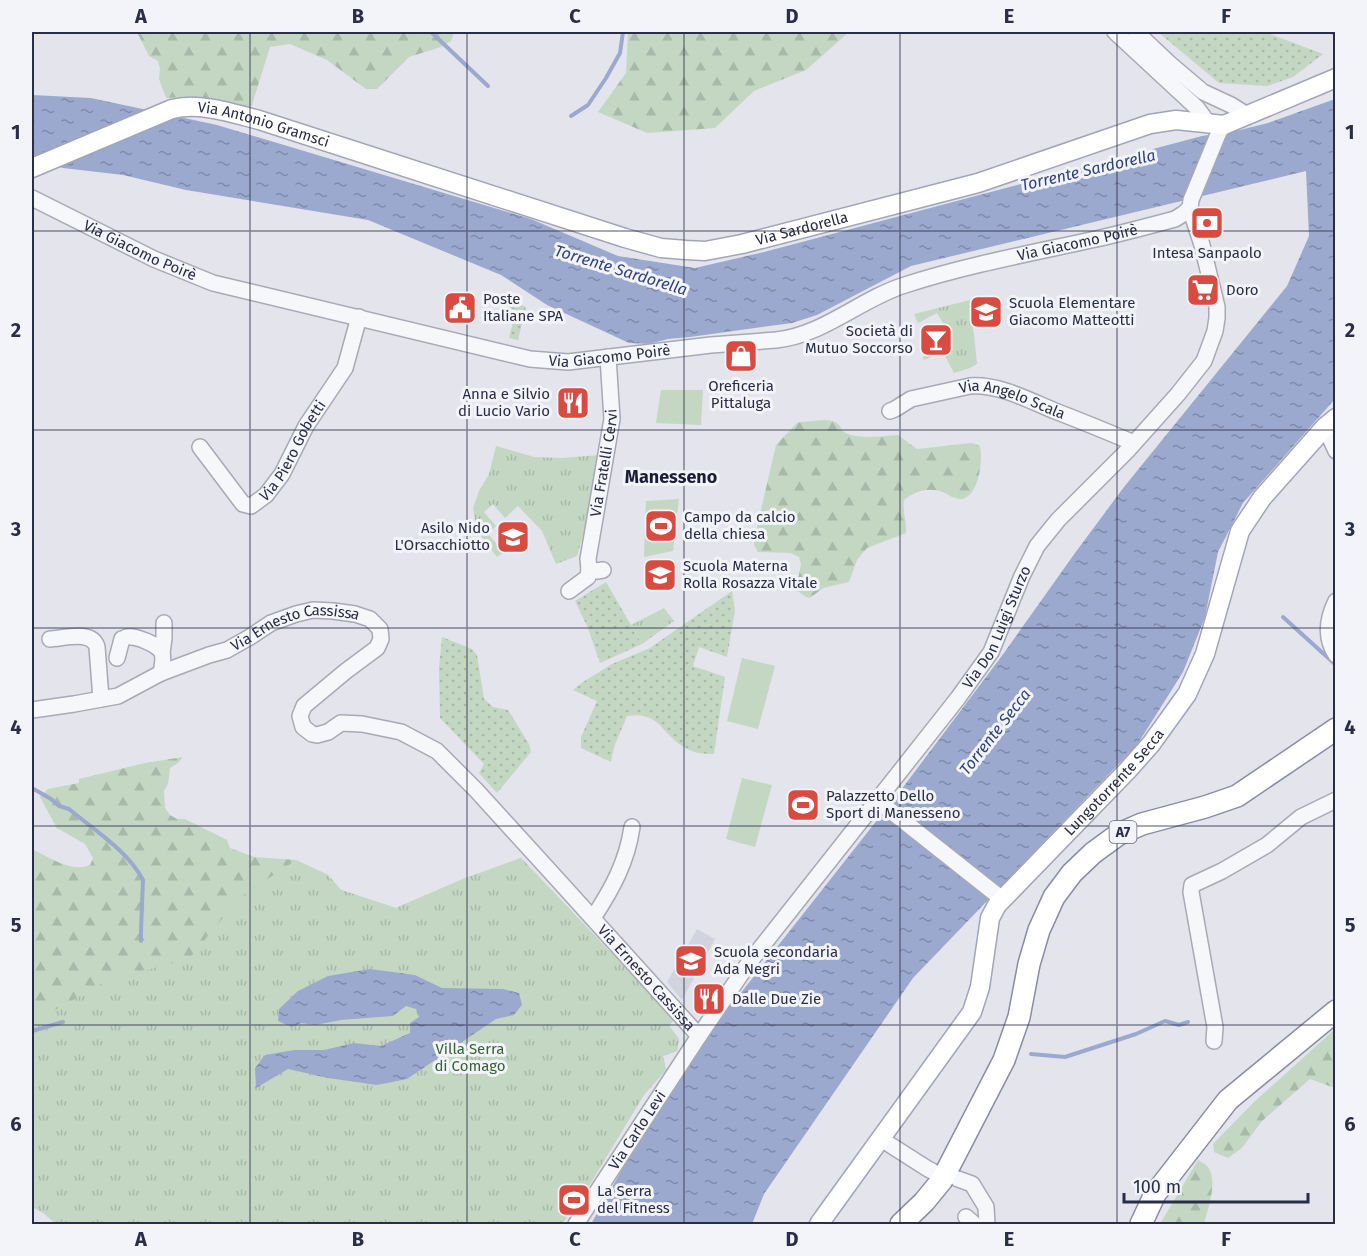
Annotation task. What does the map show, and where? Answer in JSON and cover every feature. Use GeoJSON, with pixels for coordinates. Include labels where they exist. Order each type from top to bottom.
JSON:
{"type":"FeatureCollection","features":[{"type":"Feature","properties":{"kind":"highway","name":"A7"},"geometry":{"type":"LineString","coordinates":[[902,1224],[942,1180],[1004,1060],[1019,1017],[1029,964],[1039,930],[1054,897],[1072,873],[1093,852],[1119,834],[1142,824],[1237,796],[1335,729]]}},
{"type":"Feature","properties":{"kind":"highway"},"geometry":{"type":"LineString","coordinates":[[1141,1224],[1155,1194],[1228,1100],[1335,1011]]}},
{"type":"Feature","properties":{"kind":"main road","name":"Via Sardorella"},"geometry":{"type":"LineString","coordinates":[[355,151],[634,241],[661,248],[705,251],[742,244],[978,183],[1150,124],[1176,120],[1217,127],[1335,78]]}},
{"type":"Feature","properties":{"kind":"main road","name":"Via Antonio Gramsci"},"geometry":{"type":"LineString","coordinates":[[35,167],[171,108],[184,105],[237,114],[355,151]]}},
{"type":"Feature","properties":{"kind":"main road","name":"Lungotorrente Secca"},"geometry":{"type":"LineString","coordinates":[[819,1224],[972,1012],[981,987],[990,918],[997,905],[997,895],[1133,764],[1151,744],[1187,694],[1205,654],[1240,531],[1262,498],[1330,422]]}},
{"type":"Feature","properties":{"kind":"street"},"geometry":{"type":"LineString","coordinates":[[1115,32],[1217,127],[1190,204]]}},
{"type":"Feature","properties":{"kind":"street"},"geometry":{"type":"LineString","coordinates":[[1136,32],[1203,92],[1247,115]]}},
{"type":"Feature","properties":{"kind":"street","name":"Via Giacomo Poirè"},"geometry":{"type":"LineString","coordinates":[[32,198],[154,259],[213,283],[359,317],[518,349],[530,359],[568,362],[794,337],[816,329],[881,294],[903,286],[991,261],[1100,238],[1175,219],[1183,214],[1190,204]]}},
{"type":"Feature","properties":{"kind":"street","name":"Via Don Luigi Sturzo"},"geometry":{"type":"LineString","coordinates":[[699,1036],[748,964],[958,698],[991,652],[1022,576],[1037,546],[1058,520],[1134,443],[1204,361],[1215,332],[1216,300],[1190,204]]}},
{"type":"Feature","properties":{"kind":"street","name":"Via Piero Gobetti"},"geometry":{"type":"LineString","coordinates":[[200,447],[243,504],[251,506],[266,495],[282,474],[306,426],[345,368],[359,317]]}},
{"type":"Feature","properties":{"kind":"street","name":"Via Fratelli Cervi"},"geometry":{"type":"LineString","coordinates":[[569,591],[596,569],[588,559],[612,419],[608,357]]}},
{"type":"Feature","properties":{"kind":"street","name":"Via Angelo Scala"},"geometry":{"type":"LineString","coordinates":[[890,411],[911,399],[979,386],[994,388],[1021,397],[1134,443]]}},
{"type":"Feature","properties":{"kind":"street"},"geometry":{"type":"LineString","coordinates":[[1330,422],[1335,451]]}},
{"type":"Feature","properties":{"kind":"street"},"geometry":{"type":"LineString","coordinates":[[1335,601],[1328,636],[1329,644],[1335,655]]}},
{"type":"Feature","properties":{"kind":"street","name":"Via Ernesto Cassissa"},"geometry":{"type":"LineString","coordinates":[[32,710],[118,696],[162,673],[227,650],[271,623],[296,614],[313,610],[333,611],[370,619],[380,630],[381,639],[377,648],[304,706],[300,716],[303,727],[317,735],[328,732],[341,723],[362,724],[401,732],[437,751],[476,790],[699,1036]]}},
{"type":"Feature","properties":{"kind":"street"},"geometry":{"type":"LineString","coordinates":[[162,673],[164,623]]}},
{"type":"Feature","properties":{"kind":"street"},"geometry":{"type":"LineString","coordinates":[[50,639],[82,636],[95,641],[101,699]]}},
{"type":"Feature","properties":{"kind":"street"},"geometry":{"type":"LineString","coordinates":[[117,658],[125,637],[157,645],[162,653]]}},
{"type":"Feature","properties":{"kind":"street"},"geometry":{"type":"LineString","coordinates":[[1214,1041],[1215,1027],[1191,892],[1192,885],[1267,845],[1301,817],[1335,801]]}},
{"type":"Feature","properties":{"kind":"street"},"geometry":{"type":"LineString","coordinates":[[882,804],[997,895]]}},
{"type":"Feature","properties":{"kind":"street","name":"Via Ernesto Cassissa"},"geometry":{"type":"LineString","coordinates":[[593,918],[620,870],[630,845],[632,827]]}},
{"type":"Feature","properties":{"kind":"street","name":"Via Carlo Levi"},"geometry":{"type":"LineString","coordinates":[[576,1224],[699,1036]]}},
{"type":"Feature","properties":{"kind":"street"},"geometry":{"type":"LineString","coordinates":[[881,1139],[932,1171]]}},
{"type":"Feature","properties":{"kind":"street"},"geometry":{"type":"LineString","coordinates":[[966,1177],[986,1207],[987,1224]]}},
{"type":"Feature","properties":{"kind":"shaded area","name":"Scuola secondaria Ada Negri"},"geometry":{"type":"Polygon","coordinates":[[[697,929],[715,939],[682,1000],[667,982],[697,929]]]}},
{"type":"Feature","properties":{"kind":"green space"},"geometry":{"type":"Polygon","coordinates":[[[137,32],[454,32],[451,41],[441,47],[409,57],[377,89],[366,89],[327,60],[290,44],[270,47],[252,105],[243,110],[188,97],[166,98],[159,79],[158,61],[149,56],[137,32]]]}},
{"type":"Feature","properties":{"kind":"green space"},"geometry":{"type":"Polygon","coordinates":[[[628,32],[849,32],[806,70],[754,91],[715,128],[647,133],[598,112],[626,73],[628,32]]]}},
{"type":"Feature","properties":{"kind":"green space"},"geometry":{"type":"Polygon","coordinates":[[[1158,32],[1265,32],[1323,54],[1293,77],[1267,86],[1219,83],[1158,32]]]}},
{"type":"Feature","properties":{"kind":"green space"},"geometry":{"type":"Polygon","coordinates":[[[974,299],[972,305],[974,313],[970,314],[977,364],[954,373],[943,352],[924,360],[923,357],[943,345],[936,333],[946,328],[937,313],[918,323],[914,314],[974,299]]]}},
{"type":"Feature","properties":{"kind":"green space"},"geometry":{"type":"Polygon","coordinates":[[[510,300],[526,307],[518,340],[509,338],[516,310],[509,308],[510,300]]]}},
{"type":"Feature","properties":{"kind":"green space"},"geometry":{"type":"Polygon","coordinates":[[[661,390],[703,390],[701,425],[656,423],[661,390]]]}},
{"type":"Feature","properties":{"kind":"green space"},"geometry":{"type":"Polygon","coordinates":[[[824,420],[835,422],[844,432],[856,436],[898,435],[917,449],[972,443],[980,446],[981,460],[976,485],[967,497],[958,499],[933,490],[917,492],[908,497],[904,500],[906,533],[867,548],[857,560],[849,582],[823,588],[810,598],[796,590],[801,564],[799,557],[791,553],[758,552],[754,540],[776,445],[797,423],[824,420]]]}},
{"type":"Feature","properties":{"kind":"green space"},"geometry":{"type":"Polygon","coordinates":[[[496,446],[534,457],[562,458],[600,455],[577,556],[556,564],[542,531],[518,506],[505,518],[493,504],[484,512],[496,526],[488,534],[504,552],[497,557],[477,531],[473,508],[479,491],[489,474],[496,446]]]}},
{"type":"Feature","properties":{"kind":"green space","name":"Campo da calcio della chiesa"},"geometry":{"type":"Polygon","coordinates":[[[679,499],[673,551],[644,557],[646,501],[679,499]]]}},
{"type":"Feature","properties":{"kind":"green space"},"geometry":{"type":"Polygon","coordinates":[[[606,582],[642,644],[600,663],[588,628],[575,601],[606,582]]]}},
{"type":"Feature","properties":{"kind":"green space"},"geometry":{"type":"Polygon","coordinates":[[[732,591],[735,610],[727,657],[699,647],[693,666],[725,677],[714,754],[697,753],[686,748],[653,719],[638,715],[627,716],[614,747],[611,762],[581,748],[581,737],[597,701],[573,690],[612,664],[650,648],[732,591]]]}},
{"type":"Feature","properties":{"kind":"green space"},"geometry":{"type":"Polygon","coordinates":[[[664,608],[674,621],[642,644],[631,625],[664,608]]]}},
{"type":"Feature","properties":{"kind":"green space"},"geometry":{"type":"Polygon","coordinates":[[[442,637],[472,649],[477,655],[484,699],[493,707],[508,710],[529,744],[531,752],[497,793],[479,773],[484,764],[440,718],[439,668],[442,637]]]}},
{"type":"Feature","properties":{"kind":"green space"},"geometry":{"type":"Polygon","coordinates":[[[742,658],[775,666],[758,729],[727,721],[742,658]]]}},
{"type":"Feature","properties":{"kind":"green space"},"geometry":{"type":"Polygon","coordinates":[[[183,757],[170,768],[168,784],[164,791],[165,808],[170,815],[177,819],[185,819],[227,840],[230,848],[254,857],[296,860],[328,875],[341,890],[396,908],[463,879],[521,858],[674,1019],[669,1026],[679,1039],[677,1051],[663,1056],[666,1070],[32,1061],[32,849],[68,866],[90,865],[93,858],[85,844],[57,828],[40,797],[48,789],[79,783],[79,779],[145,763],[183,757]]]}},
{"type":"Feature","properties":{"kind":"green space"},"geometry":{"type":"Polygon","coordinates":[[[742,778],[772,785],[755,847],[726,839],[742,778]]]}},
{"type":"Feature","properties":{"kind":"green space","name":"Villa Serra di Comago"},"geometry":{"type":"Polygon","coordinates":[[[521,858],[674,1019],[669,1026],[679,1039],[677,1051],[663,1056],[666,1070],[644,1095],[586,1191],[562,1224],[56,1224],[32,1207],[32,1023],[108,980],[189,959],[239,898],[296,860],[328,875],[341,890],[396,908],[463,879],[521,858]]]}},
{"type":"Feature","properties":{"kind":"green space"},"geometry":{"type":"Polygon","coordinates":[[[1335,1029],[1335,1088],[1310,1079],[1262,1121],[1242,1148],[1228,1158],[1214,1152],[1213,1144],[1253,1103],[1335,1029]]]}},
{"type":"Feature","properties":{"kind":"green space"},"geometry":{"type":"Polygon","coordinates":[[[1198,1160],[1207,1166],[1212,1178],[1212,1194],[1204,1224],[1160,1224],[1198,1160]]]}},
{"type":"Feature","properties":{"kind":"water"},"geometry":{"type":"Polygon","coordinates":[[[32,95],[91,98],[217,125],[531,219],[618,256],[695,268],[764,252],[1202,136],[1268,123],[1335,99],[1335,399],[1243,503],[1218,552],[1205,617],[1183,672],[1137,745],[913,978],[764,1194],[752,1224],[591,1224],[661,1101],[703,1037],[740,994],[904,786],[1124,487],[1287,286],[1309,236],[1306,171],[911,266],[817,315],[792,323],[668,339],[649,344],[629,343],[547,305],[501,275],[368,220],[186,190],[123,175],[63,168],[32,159],[32,95]]]}},
{"type":"Feature","properties":{"kind":"water"},"geometry":{"type":"Polygon","coordinates":[[[370,969],[415,975],[442,988],[503,989],[519,993],[522,1005],[514,1015],[496,1019],[407,1079],[377,1085],[288,1069],[256,1088],[255,1068],[265,1055],[294,1050],[324,1050],[354,1043],[381,1046],[410,1033],[410,1023],[419,1017],[416,1009],[406,1006],[393,1016],[341,1020],[315,1025],[301,1023],[292,1027],[278,1021],[279,1009],[298,991],[328,976],[370,969]]]}},
{"type":"Feature","properties":{"kind":"waterway"},"geometry":{"type":"LineString","coordinates":[[431,32],[488,86]]}},
{"type":"Feature","properties":{"kind":"waterway"},"geometry":{"type":"LineString","coordinates":[[571,116],[588,105],[606,78],[620,53],[623,32]]}},
{"type":"Feature","properties":{"kind":"waterway"},"geometry":{"type":"LineString","coordinates":[[1330,32],[1336,33]]}},
{"type":"Feature","properties":{"kind":"waterway"},"geometry":{"type":"LineString","coordinates":[[1283,617],[1336,665]]}},
{"type":"Feature","properties":{"kind":"waterway"},"geometry":{"type":"LineString","coordinates":[[32,788],[59,806],[69,809],[110,842],[137,869],[143,880],[141,941]]}},
{"type":"Feature","properties":{"kind":"waterway"},"geometry":{"type":"LineString","coordinates":[[1031,1054],[1065,1057],[1136,1034],[1165,1021],[1179,1025],[1188,1022]]}},
{"type":"Feature","properties":{"kind":"waterway"},"geometry":{"type":"LineString","coordinates":[[32,1031],[63,1022]]}},
{"type":"Feature","properties":{"kind":"place","name":"Intesa Sanpaolo"},"geometry":{"type":"Point","coordinates":[1207,223]}},
{"type":"Feature","properties":{"kind":"place","name":"Doro"},"geometry":{"type":"Point","coordinates":[1203,290]}},
{"type":"Feature","properties":{"kind":"place","name":"Poste Italiane SPA"},"geometry":{"type":"Point","coordinates":[460,308]}},
{"type":"Feature","properties":{"kind":"place","name":"Scuola Elementare Giacomo Matteotti"},"geometry":{"type":"Point","coordinates":[986,312]}},
{"type":"Feature","properties":{"kind":"place","name":"Società di Mutuo Soccorso"},"geometry":{"type":"Point","coordinates":[936,340]}},
{"type":"Feature","properties":{"kind":"place","name":"Oreficeria Pittaluga"},"geometry":{"type":"Point","coordinates":[741,356]}},
{"type":"Feature","properties":{"kind":"place","name":"Anna e Silvio di Lucio Vario"},"geometry":{"type":"Point","coordinates":[573,403]}},
{"type":"Feature","properties":{"kind":"place","name":"Campo da calcio della chiesa"},"geometry":{"type":"Point","coordinates":[661,526]}},
{"type":"Feature","properties":{"kind":"place","name":"Asilo Nido L'Orsacchiotto"},"geometry":{"type":"Point","coordinates":[513,537]}},
{"type":"Feature","properties":{"kind":"place","name":"Scuola Materna Rolla Rosazza Vitale"},"geometry":{"type":"Point","coordinates":[660,575]}},
{"type":"Feature","properties":{"kind":"place","name":"Palazzetto Dello Sport di Manesseno"},"geometry":{"type":"Point","coordinates":[803,805]}},
{"type":"Feature","properties":{"kind":"place","name":"Scuola secondaria Ada Negri"},"geometry":{"type":"Point","coordinates":[691,961]}},
{"type":"Feature","properties":{"kind":"place","name":"Dalle Due Zie"},"geometry":{"type":"Point","coordinates":[709,999]}},
{"type":"Feature","properties":{"kind":"place","name":"La Serra del Fitness"},"geometry":{"type":"Point","coordinates":[574,1200]}},
{"type":"Feature","properties":{"kind":"district","name":"Manesseno"},"geometry":{"type":"Point","coordinates":[671,477]}},
{"type":"Feature","properties":{"kind":"water label","name":"Torrente Sardorella"},"geometry":{"type":"Point","coordinates":[1088,170]}},
{"type":"Feature","properties":{"kind":"water label","name":"Torrente Sardorella"},"geometry":{"type":"Point","coordinates":[621,270]}},
{"type":"Feature","properties":{"kind":"water label","name":"Torrente Secca"},"geometry":{"type":"Point","coordinates":[995,732]}}]}
